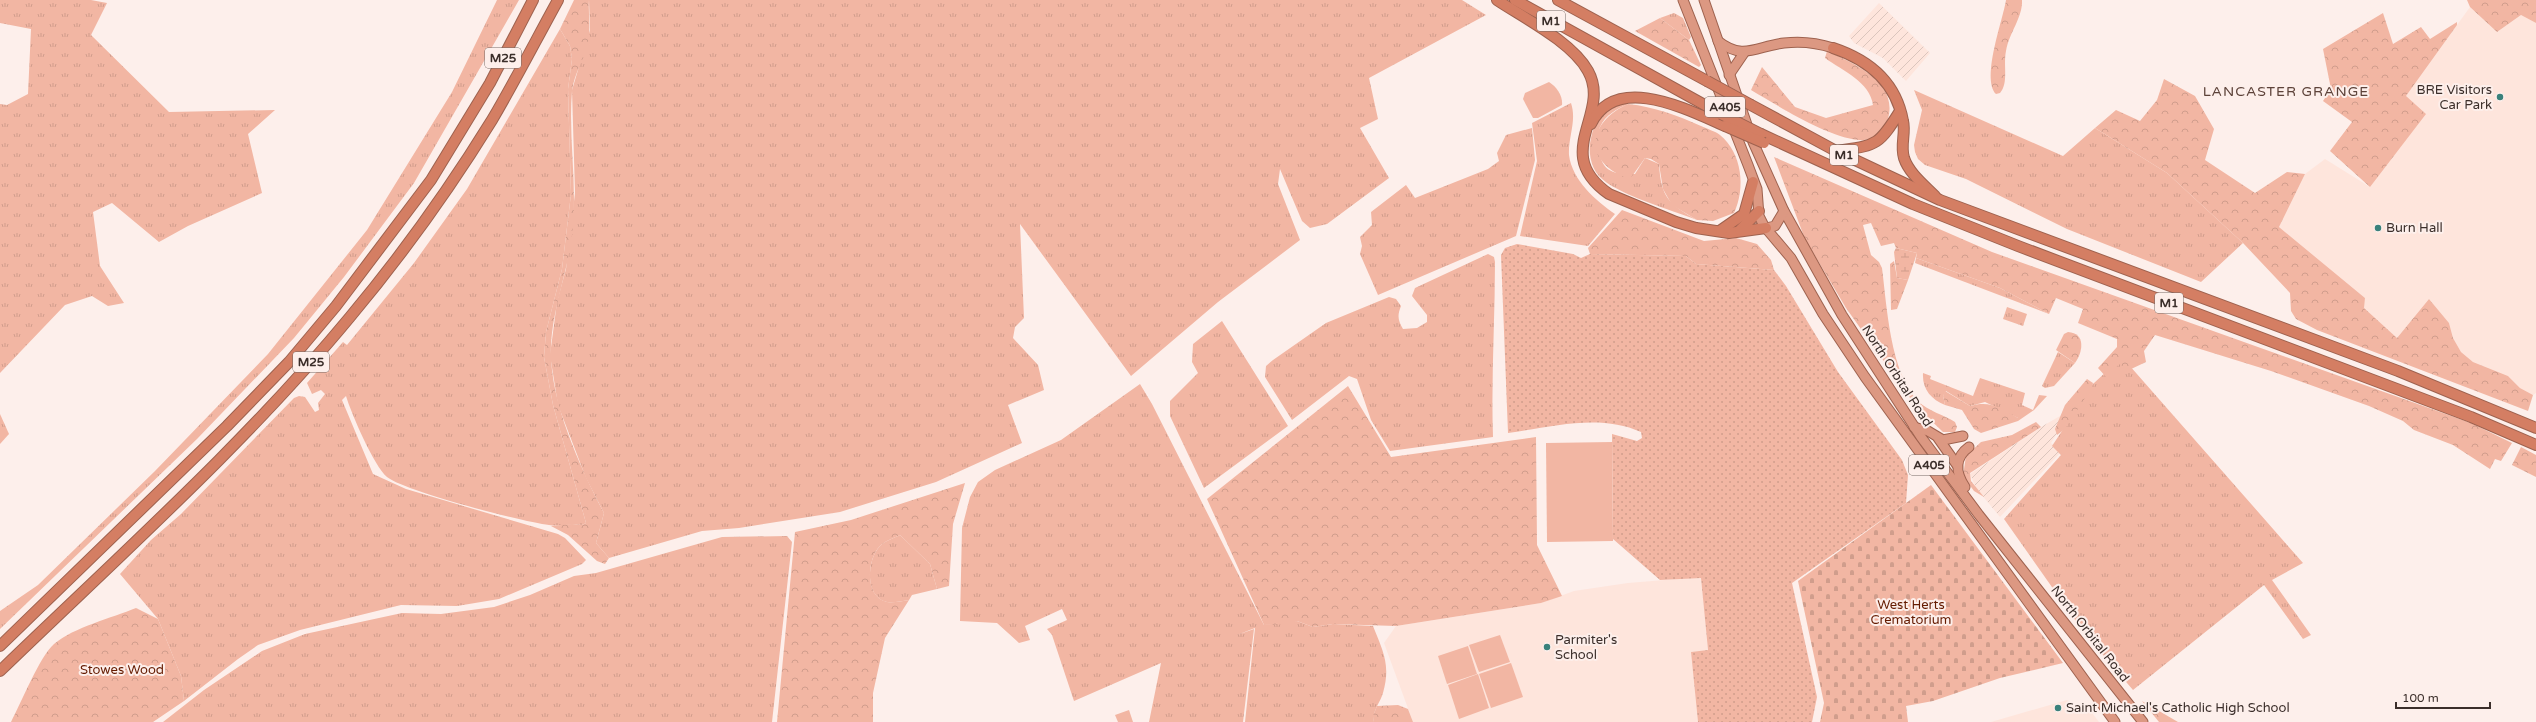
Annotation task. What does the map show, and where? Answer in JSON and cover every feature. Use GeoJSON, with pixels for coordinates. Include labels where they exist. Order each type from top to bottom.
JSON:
{"type":"FeatureCollection","features":[{"type":"Feature","properties":{"kind":"highway","name":"M25"},"geometry":{"type":"LineString","coordinates":[[0,646],[227,426],[289,362],[336,306],[431,180],[490,84],[534,0]]}},
{"type":"Feature","properties":{"kind":"highway","name":"M25"},"geometry":{"type":"LineString","coordinates":[[0,671],[246,432],[295,381],[351,317],[398,256],[457,173],[492,120],[558,0]]}},
{"type":"Feature","properties":{"kind":"highway","name":"M1"},"geometry":{"type":"LineString","coordinates":[[1496,0],[1572,52],[1580,60],[1591,77],[1594,92],[1593,108],[1582,138],[1585,164],[1598,186],[1609,194],[1676,222],[1709,231],[1721,230],[1729,232],[1766,228]]}},
{"type":"Feature","properties":{"kind":"highway","name":"M1"},"geometry":{"type":"LineString","coordinates":[[1515,0],[1587,42],[1720,114],[1762,139]]}},
{"type":"Feature","properties":{"kind":"highway","name":"M1"},"geometry":{"type":"LineString","coordinates":[[1558,0],[1836,151],[1940,200],[2398,371],[2536,428]]}},
{"type":"Feature","properties":{"kind":"highway","name":"North Orbital Road"},"geometry":{"type":"LineString","coordinates":[[1683,0],[1757,189],[1761,221],[1791,258],[1850,356],[2115,722]]}},
{"type":"Feature","properties":{"kind":"highway","name":"A405"},"geometry":{"type":"LineString","coordinates":[[1690,0],[1699,23],[1696,32]]}},
{"type":"Feature","properties":{"kind":"highway","name":"North Orbital Road"},"geometry":{"type":"LineString","coordinates":[[1704,0],[1729,75],[1754,142],[1784,211],[1842,315],[1914,427],[2001,545],[2020,564],[2144,722]]}},
{"type":"Feature","properties":{"kind":"highway"},"geometry":{"type":"LineString","coordinates":[[1718,41],[1731,51],[1744,53],[1786,42],[1814,43],[1834,48]]}},
{"type":"Feature","properties":{"kind":"highway","name":"M1"},"geometry":{"type":"LineString","coordinates":[[1834,48],[1855,56],[1882,76],[1896,96],[1904,122],[1902,150],[1907,165],[1940,200]]}},
{"type":"Feature","properties":{"kind":"highway"},"geometry":{"type":"LineString","coordinates":[[1729,75],[1744,53]]}},
{"type":"Feature","properties":{"kind":"highway","name":"M1"},"geometry":{"type":"LineString","coordinates":[[1620,198],[1596,176],[1587,155],[1586,143],[1590,127],[1596,116],[1606,107],[1622,99],[1643,98],[1670,103],[1725,126],[1830,166],[1913,204],[2018,246],[2450,408],[2536,445]]}},
{"type":"Feature","properties":{"kind":"highway","name":"M1"},"geometry":{"type":"LineString","coordinates":[[1836,151],[1867,147],[1879,141],[1890,130],[1900,111]]}},
{"type":"Feature","properties":{"kind":"highway"},"geometry":{"type":"LineString","coordinates":[[1721,230],[1744,214],[1753,182]]}},
{"type":"Feature","properties":{"kind":"highway"},"geometry":{"type":"LineString","coordinates":[[1740,230],[1759,211]]}},
{"type":"Feature","properties":{"kind":"highway"},"geometry":{"type":"LineString","coordinates":[[1766,228],[1775,226],[1784,211]]}},
{"type":"Feature","properties":{"kind":"highway","name":"A405"},"geometry":{"type":"LineString","coordinates":[[1914,427],[1928,431],[1938,438],[1948,441],[1963,436]]}},
{"type":"Feature","properties":{"kind":"highway"},"geometry":{"type":"LineString","coordinates":[[1938,438],[1957,465]]}},
{"type":"Feature","properties":{"kind":"highway","name":"A405"},"geometry":{"type":"LineString","coordinates":[[1969,446],[1961,454],[1957,465],[1959,477],[2020,564]]}},
{"type":"Feature","properties":{"kind":"shaded area"},"geometry":{"type":"Polygon","coordinates":[[[1879,3],[1930,53],[1906,81],[1883,58],[1854,43],[1849,36],[1879,3]]]}},
{"type":"Feature","properties":{"kind":"shaded area"},"geometry":{"type":"Polygon","coordinates":[[[2470,7],[2497,32],[2521,15],[2536,23],[2536,393],[2533,395],[2520,388],[2508,376],[2473,362],[2461,352],[2453,338],[2449,323],[2429,299],[2397,338],[2363,308],[2365,298],[2279,227],[2305,174],[2325,159],[2370,187],[2406,96],[2470,7]]]}},
{"type":"Feature","properties":{"kind":"shaded area"},"geometry":{"type":"Polygon","coordinates":[[[2060,416],[2065,421],[2051,443],[2061,452],[2000,517],[1976,488],[1970,474],[2060,416]]]}},
{"type":"Feature","properties":{"kind":"shaded area","name":"Parmiter's School"},"geometry":{"type":"Polygon","coordinates":[[[1701,577],[1708,651],[1691,652],[1698,722],[1413,722],[1384,643],[1396,626],[1541,603],[1574,591],[1628,583],[1701,577]]]}},
{"type":"Feature","properties":{"kind":"shaded area","name":"Saint Michael's Catholic High School"},"geometry":{"type":"Polygon","coordinates":[[[2067,700],[2093,714],[2099,722],[1991,722],[2067,700]]]}},
{"type":"Feature","properties":{"kind":"green space"},"geometry":{"type":"Polygon","coordinates":[[[0,0],[91,0],[107,3],[91,35],[169,112],[275,110],[248,134],[262,193],[188,226],[159,242],[112,203],[93,212],[100,266],[124,303],[108,306],[92,296],[65,305],[0,373],[0,104],[7,105],[28,94],[31,29],[0,23],[0,0]]]}},
{"type":"Feature","properties":{"kind":"green space"},"geometry":{"type":"Polygon","coordinates":[[[497,0],[519,0],[414,183],[344,277],[294,338],[197,439],[0,629],[0,611],[38,585],[155,471],[268,354],[367,230],[452,92],[497,0]]]}},
{"type":"Feature","properties":{"kind":"green space"},"geometry":{"type":"Polygon","coordinates":[[[574,0],[589,0],[589,37],[587,48],[575,78],[572,91],[571,126],[574,180],[574,217],[570,247],[556,308],[552,333],[551,355],[553,378],[565,426],[584,472],[604,513],[596,543],[609,558],[605,564],[597,561],[568,535],[551,526],[572,524],[582,525],[586,523],[553,405],[544,357],[546,332],[562,269],[571,194],[568,89],[572,59],[570,46],[560,29],[574,0]]]}},
{"type":"Feature","properties":{"kind":"green space"},"geometry":{"type":"Polygon","coordinates":[[[589,0],[1462,0],[1486,15],[1369,78],[1378,119],[1360,128],[1389,178],[1327,224],[1310,228],[1302,221],[1280,169],[1278,184],[1300,240],[1218,302],[1131,376],[1020,224],[1024,318],[1015,327],[1013,338],[1038,365],[1044,390],[1008,405],[1022,443],[936,482],[840,512],[739,528],[702,531],[609,558],[596,543],[604,513],[586,478],[558,405],[550,355],[557,302],[566,269],[575,193],[572,90],[590,30],[589,0]]]}},
{"type":"Feature","properties":{"kind":"green space"},"geometry":{"type":"Polygon","coordinates":[[[2006,0],[2022,0],[2022,6],[2006,51],[2005,79],[2003,89],[2000,93],[1996,94],[1992,86],[1992,62],[2006,0]]]}},
{"type":"Feature","properties":{"kind":"green space"},"geometry":{"type":"Polygon","coordinates":[[[2467,0],[2536,0],[2536,23],[2521,15],[2497,32],[2470,7],[2467,0]]]}},
{"type":"Feature","properties":{"kind":"green space"},"geometry":{"type":"Polygon","coordinates":[[[1674,13],[1683,18],[1691,37],[1689,40],[1660,18],[1674,13]]]}},
{"type":"Feature","properties":{"kind":"green space"},"geometry":{"type":"Polygon","coordinates":[[[2383,13],[2393,44],[2421,27],[2430,39],[2457,22],[2457,25],[2406,96],[2426,114],[2370,187],[2330,151],[2352,122],[2323,101],[2331,89],[2323,49],[2383,13]]]}},
{"type":"Feature","properties":{"kind":"green space"},"geometry":{"type":"Polygon","coordinates":[[[1660,18],[1689,40],[1701,65],[1699,67],[1635,31],[1660,18]]]}},
{"type":"Feature","properties":{"kind":"green space"},"geometry":{"type":"Polygon","coordinates":[[[560,29],[570,46],[572,59],[568,89],[571,194],[562,269],[546,332],[544,357],[553,405],[586,523],[582,525],[574,524],[557,526],[535,523],[439,498],[398,483],[387,477],[382,471],[364,439],[346,396],[342,400],[373,474],[406,489],[558,534],[565,538],[586,560],[582,564],[499,599],[457,606],[401,605],[300,630],[258,645],[184,701],[181,676],[158,619],[120,574],[151,540],[181,514],[294,398],[299,396],[305,397],[315,412],[319,410],[318,403],[325,394],[321,390],[312,394],[307,383],[343,342],[347,345],[414,263],[467,189],[560,29]]]}},
{"type":"Feature","properties":{"kind":"green space"},"geometry":{"type":"Polygon","coordinates":[[[1827,51],[1841,57],[1868,73],[1878,82],[1886,93],[1889,105],[1888,119],[1880,135],[1862,140],[1846,138],[1804,120],[1751,90],[1762,67],[1795,107],[1826,118],[1873,105],[1871,97],[1861,83],[1825,58],[1827,51]]]}},
{"type":"Feature","properties":{"kind":"green space"},"geometry":{"type":"Polygon","coordinates":[[[2164,79],[2195,96],[2214,129],[2205,160],[2255,193],[2287,172],[2305,174],[2279,227],[2365,298],[2364,308],[2397,338],[2429,299],[2449,323],[2453,338],[2461,352],[2473,362],[2508,376],[2520,388],[2533,395],[2528,411],[2317,330],[2296,319],[2291,311],[2290,293],[2243,243],[2167,173],[2095,128],[2116,110],[2140,121],[2157,100],[2164,79]]]}},
{"type":"Feature","properties":{"kind":"green space"},"geometry":{"type":"Polygon","coordinates":[[[1549,82],[1555,86],[1559,92],[1562,98],[1562,105],[1538,118],[1533,118],[1523,99],[1525,93],[1549,82]]]}},
{"type":"Feature","properties":{"kind":"green space"},"geometry":{"type":"Polygon","coordinates":[[[1914,90],[2063,156],[2095,128],[2167,173],[2243,243],[2201,282],[2067,229],[1966,179],[1925,165],[1918,159],[1915,152],[1914,145],[1922,110],[1914,90]]]}},
{"type":"Feature","properties":{"kind":"green space"},"geometry":{"type":"Polygon","coordinates":[[[1571,103],[1573,110],[1573,123],[1569,155],[1571,164],[1575,173],[1586,189],[1600,203],[1615,214],[1588,246],[1520,236],[1537,161],[1532,123],[1571,103]]]}},
{"type":"Feature","properties":{"kind":"green space"},"geometry":{"type":"Polygon","coordinates":[[[1620,104],[1628,104],[1608,116],[1599,129],[1599,151],[1604,164],[1607,168],[1618,173],[1635,174],[1645,158],[1659,164],[1662,185],[1668,199],[1697,220],[1630,195],[1607,183],[1596,172],[1590,153],[1592,132],[1605,113],[1620,104]]]}},
{"type":"Feature","properties":{"kind":"green space"},"geometry":{"type":"Polygon","coordinates":[[[1628,104],[1656,109],[1683,118],[1716,132],[1727,142],[1733,151],[1740,171],[1740,193],[1734,213],[1713,221],[1697,220],[1672,205],[1663,189],[1659,164],[1651,159],[1645,158],[1630,179],[1615,172],[1604,163],[1598,153],[1596,143],[1598,132],[1604,121],[1614,112],[1628,104]]]}},
{"type":"Feature","properties":{"kind":"green space"},"geometry":{"type":"Polygon","coordinates":[[[1532,128],[1535,160],[1516,236],[1378,295],[1360,254],[1362,246],[1360,237],[1372,225],[1371,212],[1406,185],[1415,198],[1488,169],[1499,161],[1497,153],[1506,135],[1532,128]]]}},
{"type":"Feature","properties":{"kind":"green space"},"geometry":{"type":"Polygon","coordinates":[[[1774,157],[1992,252],[2471,423],[2512,443],[2501,461],[2495,459],[2490,469],[2453,445],[2414,430],[2403,421],[2369,406],[2271,371],[2155,335],[2144,351],[2146,362],[2129,370],[2119,364],[2107,378],[2098,368],[2117,347],[2117,339],[2078,323],[2083,309],[2056,298],[2049,314],[2000,288],[1916,258],[1917,253],[1896,248],[1894,243],[1881,246],[1871,223],[1863,225],[1871,255],[1879,262],[1882,268],[1891,338],[1901,373],[1909,389],[1922,405],[1955,422],[1957,427],[1955,432],[1943,432],[1915,405],[1846,308],[1805,239],[1774,157]]]}},
{"type":"Feature","properties":{"kind":"green space"},"geometry":{"type":"Polygon","coordinates":[[[1622,210],[1704,241],[1736,238],[1757,244],[1771,260],[1774,270],[1696,264],[1686,256],[1590,254],[1588,248],[1622,210]]]}},
{"type":"Feature","properties":{"kind":"green space"},"geometry":{"type":"Polygon","coordinates":[[[1517,244],[1573,254],[1581,258],[1590,254],[1686,256],[1696,264],[1774,270],[1786,286],[1838,372],[1902,460],[1908,475],[1906,503],[1792,583],[1817,697],[1812,722],[1698,722],[1691,652],[1708,650],[1701,578],[1660,580],[1613,539],[1612,434],[1637,441],[1642,438],[1641,432],[1625,426],[1592,422],[1558,425],[1508,433],[1501,255],[1505,248],[1517,244]]]}},
{"type":"Feature","properties":{"kind":"green space"},"geometry":{"type":"Polygon","coordinates":[[[1896,248],[1917,253],[1908,280],[1897,278],[1894,252],[1896,248]]]}},
{"type":"Feature","properties":{"kind":"green space"},"geometry":{"type":"Polygon","coordinates":[[[1488,254],[1494,257],[1495,262],[1492,393],[1493,437],[1390,451],[1371,420],[1357,379],[1349,376],[1292,420],[1265,377],[1266,366],[1273,360],[1326,323],[1389,297],[1396,299],[1401,306],[1399,318],[1403,329],[1417,328],[1427,322],[1427,315],[1412,296],[1415,288],[1488,254]]]}},
{"type":"Feature","properties":{"kind":"green space"},"geometry":{"type":"Polygon","coordinates":[[[1916,258],[2000,288],[2049,314],[1915,263],[1916,258]]]}},
{"type":"Feature","properties":{"kind":"green space"},"geometry":{"type":"Polygon","coordinates":[[[1894,261],[1897,278],[1908,280],[1897,309],[1891,310],[1890,264],[1894,261]]]}},
{"type":"Feature","properties":{"kind":"green space"},"geometry":{"type":"Polygon","coordinates":[[[2007,307],[2027,314],[2023,326],[2003,319],[2007,307]]]}},
{"type":"Feature","properties":{"kind":"green space"},"geometry":{"type":"Polygon","coordinates":[[[1222,321],[1288,426],[1204,488],[1170,416],[1170,401],[1198,373],[1192,362],[1193,344],[1222,321]]]}},
{"type":"Feature","properties":{"kind":"green space"},"geometry":{"type":"Polygon","coordinates":[[[2068,332],[2074,333],[2080,339],[2080,354],[2075,363],[2056,350],[2064,334],[2068,332]]]}},
{"type":"Feature","properties":{"kind":"green space"},"geometry":{"type":"Polygon","coordinates":[[[2058,352],[2075,363],[2054,386],[2045,388],[2042,386],[2058,352]]]}},
{"type":"Feature","properties":{"kind":"green space"},"geometry":{"type":"Polygon","coordinates":[[[2122,357],[2303,563],[2272,580],[2311,635],[2303,639],[2264,585],[2133,690],[2085,634],[2004,519],[2061,455],[2052,446],[2066,425],[2079,397],[2122,357]]]}},
{"type":"Feature","properties":{"kind":"green space"},"geometry":{"type":"Polygon","coordinates":[[[1923,373],[1931,376],[1930,379],[1973,396],[1980,378],[2025,393],[2022,405],[2033,410],[2039,395],[2047,396],[2034,410],[2018,421],[2018,418],[1985,402],[1970,406],[1946,391],[1943,396],[1945,405],[1940,403],[1928,393],[1924,384],[1923,373]]]}},
{"type":"Feature","properties":{"kind":"green space"},"geometry":{"type":"Polygon","coordinates":[[[2087,379],[2093,383],[2092,387],[2065,429],[2057,435],[2055,429],[2065,405],[2087,379]]]}},
{"type":"Feature","properties":{"kind":"green space"},"geometry":{"type":"Polygon","coordinates":[[[1140,384],[1152,404],[1264,625],[1297,621],[1313,627],[1333,624],[1373,626],[1383,651],[1386,666],[1383,693],[1374,714],[1374,722],[1245,722],[1255,628],[1237,635],[1254,629],[1243,722],[1149,722],[1161,663],[1074,701],[1052,635],[1047,629],[1067,620],[1062,609],[1025,626],[1030,640],[1019,643],[997,623],[960,621],[962,528],[970,497],[978,482],[995,470],[1061,440],[1140,384]]]}},
{"type":"Feature","properties":{"kind":"green space"},"geometry":{"type":"Polygon","coordinates":[[[1348,386],[1391,457],[1536,437],[1537,545],[1562,596],[1541,603],[1396,626],[1333,624],[1313,627],[1297,621],[1291,624],[1264,625],[1207,499],[1348,386]]]}},
{"type":"Feature","properties":{"kind":"green space"},"geometry":{"type":"Polygon","coordinates":[[[1945,391],[1970,406],[1984,404],[2001,408],[2018,418],[2018,421],[1981,433],[1974,429],[1962,410],[1945,405],[1943,396],[1945,391]]]}},
{"type":"Feature","properties":{"kind":"green space"},"geometry":{"type":"Polygon","coordinates":[[[0,414],[9,434],[0,444],[0,414]]]}},
{"type":"Feature","properties":{"kind":"green space"},"geometry":{"type":"Polygon","coordinates":[[[2036,422],[2041,427],[1970,473],[1971,481],[1984,497],[1974,491],[1963,476],[1966,456],[1981,442],[2012,435],[2036,422]]]}},
{"type":"Feature","properties":{"kind":"green space"},"geometry":{"type":"Polygon","coordinates":[[[1612,442],[1613,541],[1547,542],[1546,443],[1612,442]]]}},
{"type":"Feature","properties":{"kind":"green space"},"geometry":{"type":"Polygon","coordinates":[[[2521,447],[2536,455],[2536,477],[2512,465],[2521,447]]]}},
{"type":"Feature","properties":{"kind":"green space"},"geometry":{"type":"Polygon","coordinates":[[[965,483],[953,524],[949,586],[937,589],[930,564],[900,535],[880,546],[872,560],[870,577],[871,586],[874,593],[880,599],[887,602],[909,600],[885,638],[873,693],[873,722],[777,722],[795,532],[851,520],[965,483]]]}},
{"type":"Feature","properties":{"kind":"green space","name":"West Herts Crematorium"},"geometry":{"type":"Polygon","coordinates":[[[1931,485],[2063,663],[2000,678],[1933,701],[1906,706],[1908,722],[1820,722],[1824,703],[1798,581],[1931,485]]]}},
{"type":"Feature","properties":{"kind":"green space"},"geometry":{"type":"Polygon","coordinates":[[[900,535],[930,564],[937,589],[912,595],[909,600],[887,602],[880,599],[874,593],[871,586],[870,568],[872,560],[880,546],[900,535]]]}},
{"type":"Feature","properties":{"kind":"green space"},"geometry":{"type":"Polygon","coordinates":[[[787,536],[792,542],[772,722],[163,722],[204,690],[262,651],[305,634],[402,613],[441,614],[494,607],[530,595],[574,576],[596,573],[722,537],[787,536]]]}},
{"type":"Feature","properties":{"kind":"green space","name":"Stowes Wood"},"geometry":{"type":"Polygon","coordinates":[[[136,608],[158,619],[181,676],[184,701],[153,722],[11,722],[37,669],[54,644],[62,638],[82,628],[136,608]]]}},
{"type":"Feature","properties":{"kind":"green space"},"geometry":{"type":"Polygon","coordinates":[[[1500,635],[1510,662],[1479,672],[1469,645],[1500,635]]]}},
{"type":"Feature","properties":{"kind":"green space"},"geometry":{"type":"Polygon","coordinates":[[[1468,646],[1477,674],[1447,684],[1438,656],[1468,646]]]}},
{"type":"Feature","properties":{"kind":"green space"},"geometry":{"type":"Polygon","coordinates":[[[1511,663],[1523,697],[1491,708],[1479,674],[1511,663]]]}},
{"type":"Feature","properties":{"kind":"green space"},"geometry":{"type":"Polygon","coordinates":[[[1478,674],[1489,708],[1459,719],[1448,685],[1478,674]]]}},
{"type":"Feature","properties":{"kind":"green space"},"geometry":{"type":"Polygon","coordinates":[[[2142,701],[2178,722],[2159,722],[2142,701]]]}},
{"type":"Feature","properties":{"kind":"green space"},"geometry":{"type":"Polygon","coordinates":[[[1398,705],[1408,709],[1413,722],[1374,722],[1373,716],[1377,706],[1398,705]]]}},
{"type":"Feature","properties":{"kind":"green space"},"geometry":{"type":"Polygon","coordinates":[[[1129,710],[1133,722],[1118,722],[1115,715],[1129,710]]]}},
{"type":"Feature","properties":{"kind":"place","name":"BRE Visitors Car Park"},"geometry":{"type":"Point","coordinates":[2500,97]}},
{"type":"Feature","properties":{"kind":"place","name":"Burn Hall"},"geometry":{"type":"Point","coordinates":[2378,228]}},
{"type":"Feature","properties":{"kind":"place","name":"Parmiter's School"},"geometry":{"type":"Point","coordinates":[1547,647]}},
{"type":"Feature","properties":{"kind":"place","name":"Saint Michael's Catholic High School"},"geometry":{"type":"Point","coordinates":[2058,708]}},
{"type":"Feature","properties":{"kind":"district","name":"LANCASTER GRANGE"},"geometry":{"type":"Point","coordinates":[2286,91]}}]}
